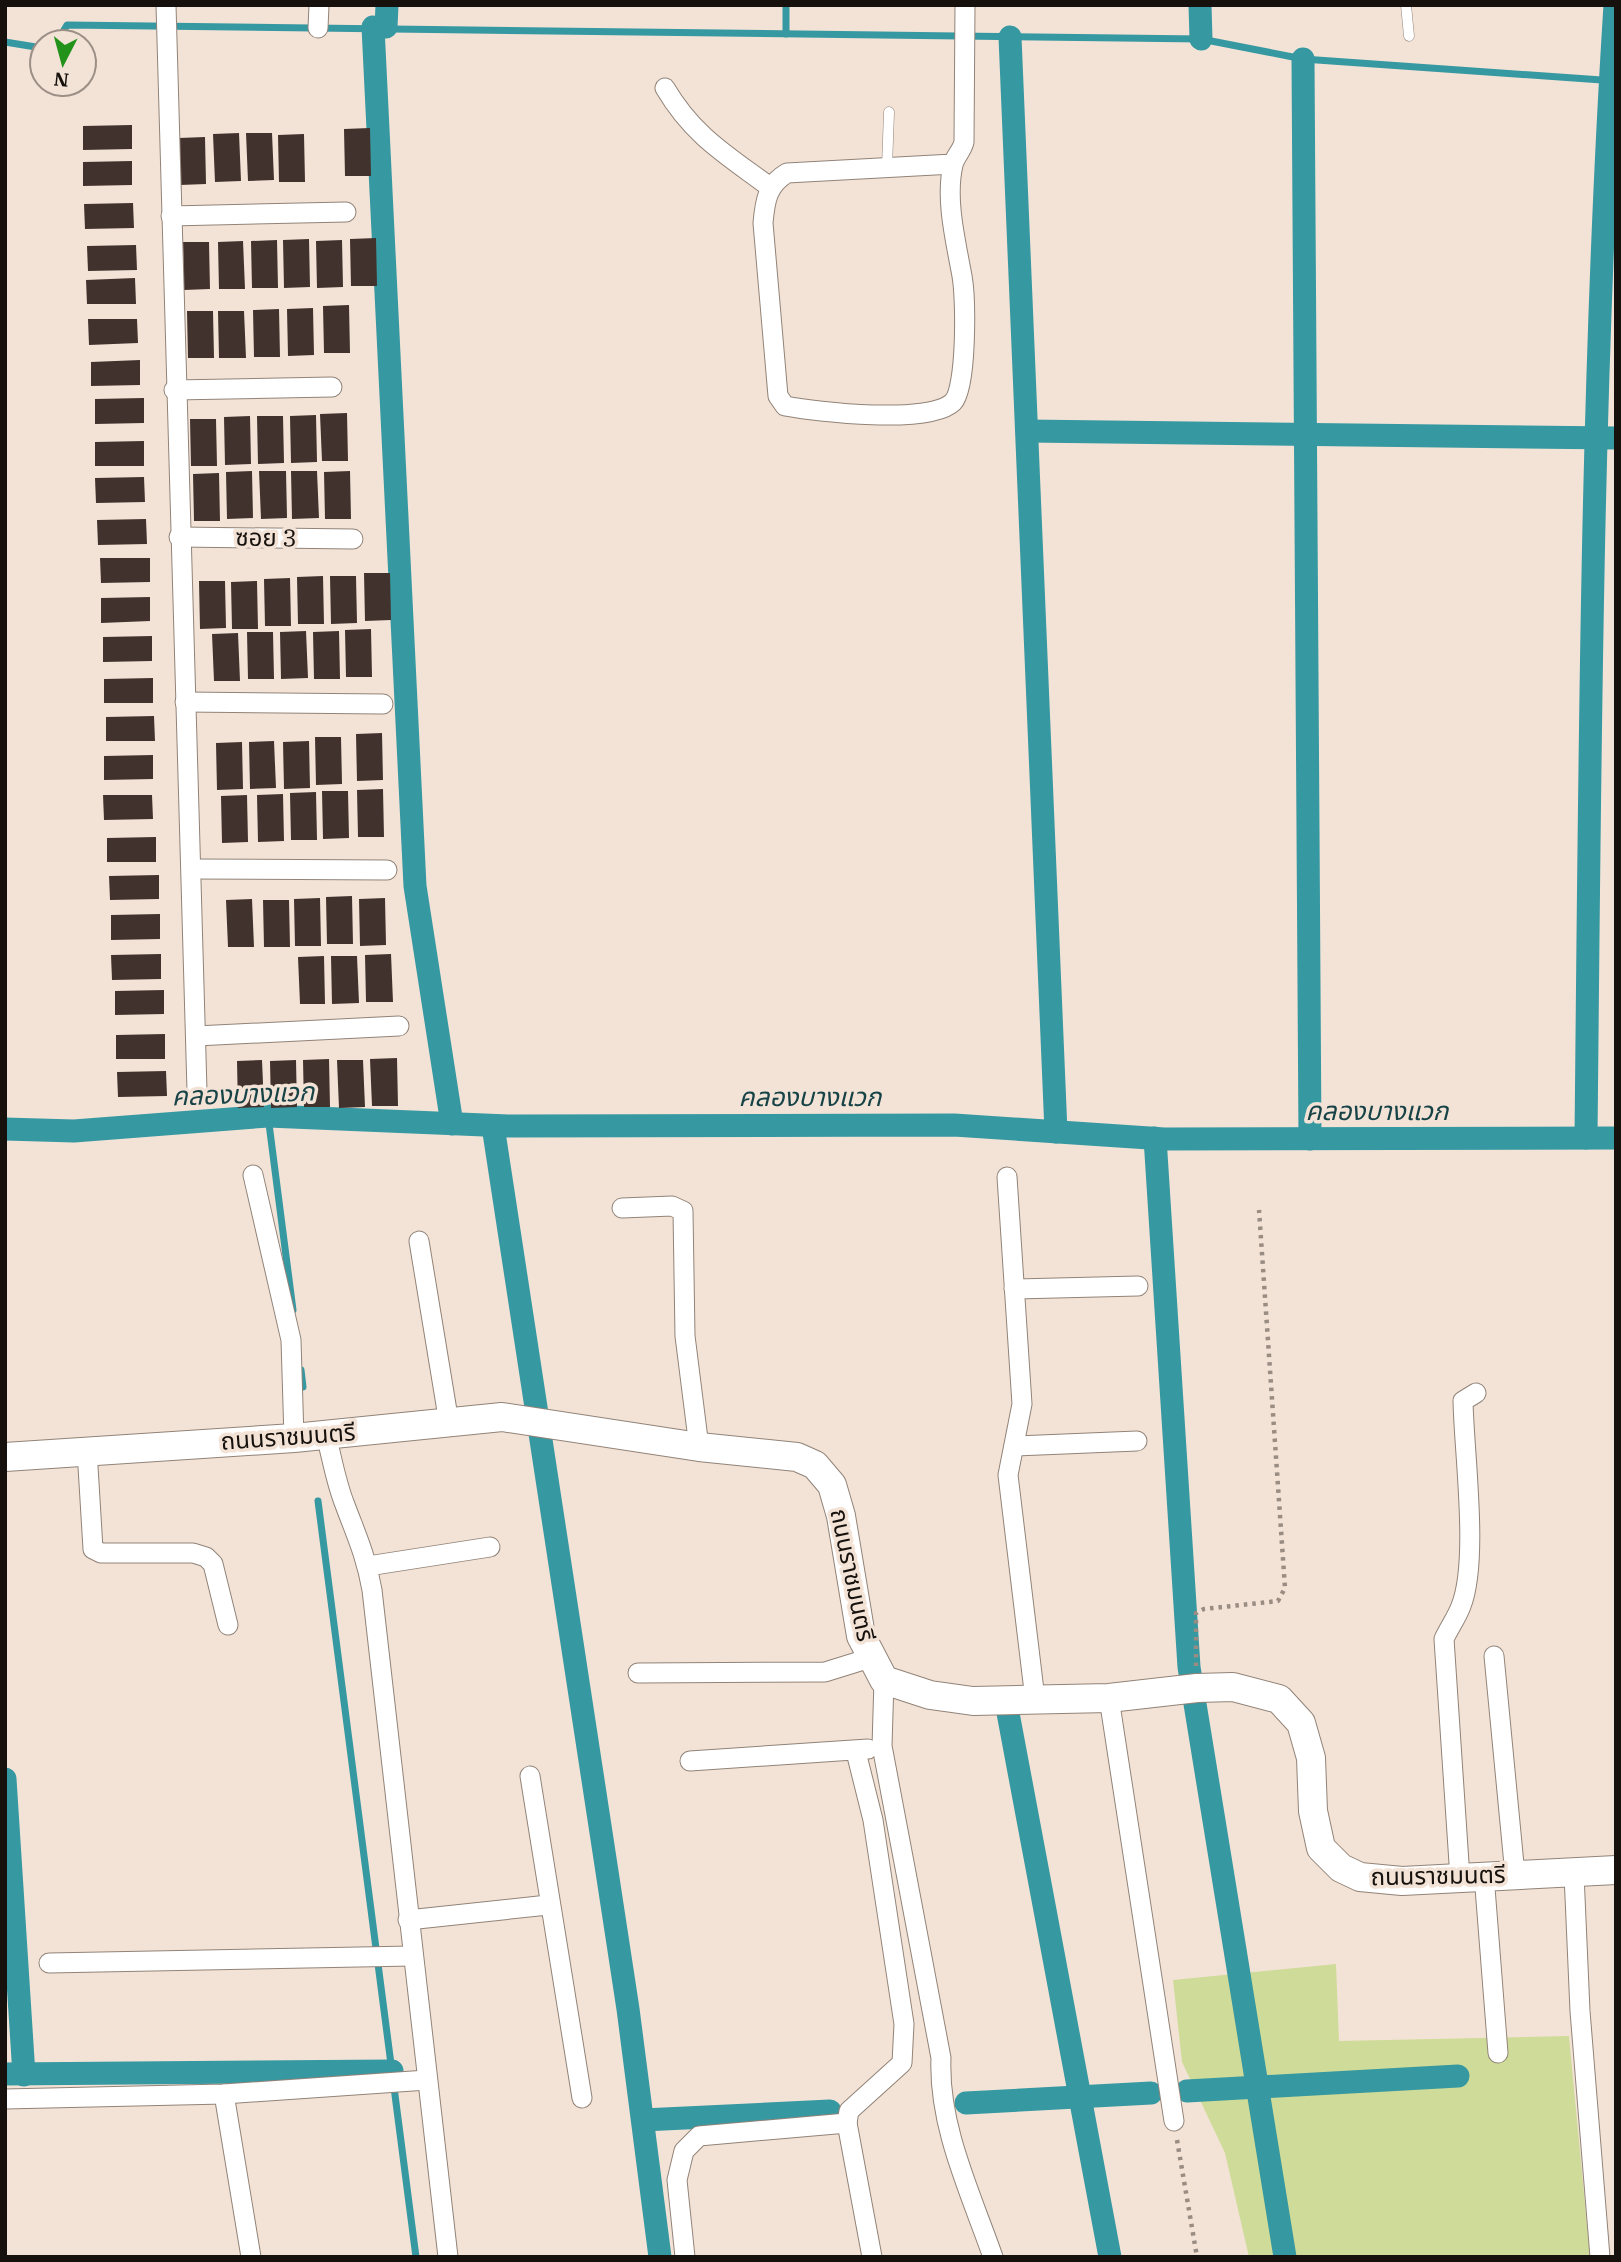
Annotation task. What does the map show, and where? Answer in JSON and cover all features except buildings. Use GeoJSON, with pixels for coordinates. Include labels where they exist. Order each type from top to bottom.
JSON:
{"type":"FeatureCollection","features":[{"type":"Feature","properties":{"kind":"street"},"geometry":{"type":"LineString","coordinates":[[318,28],[319,5]]}},
{"type":"Feature","properties":{"kind":"street"},"geometry":{"type":"LineString","coordinates":[[953,164],[787,173],[775,180],[766,197],[763,223],[778,396],[785,405],[811,411],[922,415],[951,404],[957,396],[961,375],[964,306],[962,276],[952,228],[953,164],[962,152],[964,142],[965,5]]}},
{"type":"Feature","properties":{"kind":"street"},"geometry":{"type":"LineString","coordinates":[[166,10],[174,390],[192,869],[197,1091]]}},
{"type":"Feature","properties":{"kind":"street"},"geometry":{"type":"LineString","coordinates":[[665,88],[679,112],[710,145],[771,188]]}},
{"type":"Feature","properties":{"kind":"street"},"geometry":{"type":"LineString","coordinates":[[171,216],[346,212]]}},
{"type":"Feature","properties":{"kind":"street"},"geometry":{"type":"LineString","coordinates":[[174,390],[332,387]]}},
{"type":"Feature","properties":{"kind":"street","name":"ซอย 3"},"geometry":{"type":"LineString","coordinates":[[179,537],[354,539]]}},
{"type":"Feature","properties":{"kind":"street"},"geometry":{"type":"LineString","coordinates":[[185,702],[383,704]]}},
{"type":"Feature","properties":{"kind":"street"},"geometry":{"type":"LineString","coordinates":[[192,869],[387,870]]}},
{"type":"Feature","properties":{"kind":"street"},"geometry":{"type":"LineString","coordinates":[[196,1036],[400,1027]]}},
{"type":"Feature","properties":{"kind":"street"},"geometry":{"type":"LineString","coordinates":[[253,1175],[291,1340],[294,1438]]}},
{"type":"Feature","properties":{"kind":"street"},"geometry":{"type":"LineString","coordinates":[[1007,1177],[1021,1404],[1008,1475],[1035,1699]]}},
{"type":"Feature","properties":{"kind":"street"},"geometry":{"type":"LineString","coordinates":[[622,1208],[672,1206],[683,1211],[685,1336],[699,1447]]}},
{"type":"Feature","properties":{"kind":"street"},"geometry":{"type":"LineString","coordinates":[[419,1241],[449,1423]]}},
{"type":"Feature","properties":{"kind":"street"},"geometry":{"type":"LineString","coordinates":[[1014,1289],[1138,1286]]}},
{"type":"Feature","properties":{"kind":"street"},"geometry":{"type":"LineString","coordinates":[[1476,1392],[1463,1401],[1468,1516],[1467,1585],[1461,1608],[1444,1639],[1472,1877],[1498,2053]]}},
{"type":"Feature","properties":{"kind":"street","name":"ถนนราชมนตรี"},"geometry":{"type":"LineString","coordinates":[[12,1457],[294,1438],[502,1417],[699,1447],[797,1457],[815,1465],[832,1485],[841,1516],[861,1636],[877,1669],[930,1695],[974,1700],[1110,1698],[1197,1688],[1233,1687],[1279,1699],[1301,1723],[1311,1758],[1313,1811],[1321,1848],[1341,1868],[1360,1877],[1402,1881],[1616,1870]]}},
{"type":"Feature","properties":{"kind":"street"},"geometry":{"type":"LineString","coordinates":[[326,1435],[345,1506],[355,1524],[368,1566],[408,1920],[405,1956],[448,2257]]}},
{"type":"Feature","properties":{"kind":"street"},"geometry":{"type":"LineString","coordinates":[[1014,1446],[1137,1441]]}},
{"type":"Feature","properties":{"kind":"street"},"geometry":{"type":"LineString","coordinates":[[87,1450],[93,1549],[101,1553],[193,1553],[206,1558],[213,1564],[228,1625]]}},
{"type":"Feature","properties":{"kind":"street"},"geometry":{"type":"LineString","coordinates":[[368,1566],[490,1547]]}},
{"type":"Feature","properties":{"kind":"street"},"geometry":{"type":"LineString","coordinates":[[1494,1656],[1515,1875]]}},
{"type":"Feature","properties":{"kind":"street"},"geometry":{"type":"LineString","coordinates":[[638,1673],[825,1672],[877,1669],[882,1746],[934,2021],[949,2128],[993,2257]]}},
{"type":"Feature","properties":{"kind":"street"},"geometry":{"type":"LineString","coordinates":[[1110,1698],[1174,2121]]}},
{"type":"Feature","properties":{"kind":"street"},"geometry":{"type":"LineString","coordinates":[[691,1761],[856,1752],[882,1746]]}},
{"type":"Feature","properties":{"kind":"street"},"geometry":{"type":"LineString","coordinates":[[856,1752],[873,1819],[904,2024],[902,2063],[853,2104],[847,2123],[872,2257]]}},
{"type":"Feature","properties":{"kind":"street"},"geometry":{"type":"LineString","coordinates":[[530,1776],[548,1905],[582,2098]]}},
{"type":"Feature","properties":{"kind":"street"},"geometry":{"type":"LineString","coordinates":[[1574,1874],[1580,2011],[1600,2257]]}},
{"type":"Feature","properties":{"kind":"street"},"geometry":{"type":"LineString","coordinates":[[408,1920],[548,1905]]}},
{"type":"Feature","properties":{"kind":"street"},"geometry":{"type":"LineString","coordinates":[[49,1964],[405,1956]]}},
{"type":"Feature","properties":{"kind":"street"},"geometry":{"type":"LineString","coordinates":[[904,2024],[934,2021]]}},
{"type":"Feature","properties":{"kind":"street"},"geometry":{"type":"LineString","coordinates":[[5,2099],[224,2094],[421,2080]]}},
{"type":"Feature","properties":{"kind":"street"},"geometry":{"type":"LineString","coordinates":[[224,2094],[245,2256]]}},
{"type":"Feature","properties":{"kind":"street"},"geometry":{"type":"LineString","coordinates":[[685,2257],[677,2180],[684,2151],[699,2136],[847,2123]]}},
{"type":"Feature","properties":{"kind":"lane"},"geometry":{"type":"LineString","coordinates":[[1406,5],[1409,36]]}},
{"type":"Feature","properties":{"kind":"lane"},"geometry":{"type":"LineString","coordinates":[[887,167],[889,112]]}},
{"type":"Feature","properties":{"kind":"path"},"geometry":{"type":"LineString","coordinates":[[1197,1688],[1196,1614],[1205,1609],[1278,1601],[1285,1588],[1259,1210]]}},
{"type":"Feature","properties":{"kind":"path"},"geometry":{"type":"LineString","coordinates":[[1174,2121],[1197,2257]]}},
{"type":"Feature","properties":{"kind":"green space"},"geometry":{"type":"Polygon","coordinates":[[[1336,1964],[1339,2041],[1569,2036],[1590,2257],[1249,2257],[1225,2153],[1182,2062],[1173,1980],[1336,1964]]]}},
{"type":"Feature","properties":{"kind":"waterway"},"geometry":{"type":"LineString","coordinates":[[386,27],[387,5]]}},
{"type":"Feature","properties":{"kind":"waterway"},"geometry":{"type":"LineString","coordinates":[[786,5],[786,34]]}},
{"type":"Feature","properties":{"kind":"waterway"},"geometry":{"type":"LineString","coordinates":[[1200,5],[1201,39]]}},
{"type":"Feature","properties":{"kind":"waterway"},"geometry":{"type":"LineString","coordinates":[[1586,1138],[1596,430],[1615,5]]}},
{"type":"Feature","properties":{"kind":"waterway"},"geometry":{"type":"LineString","coordinates":[[65,28],[67,25],[1201,39],[1303,59],[1616,81]]}},
{"type":"Feature","properties":{"kind":"waterway"},"geometry":{"type":"LineString","coordinates":[[373,27],[415,886],[452,1124]]}},
{"type":"Feature","properties":{"kind":"waterway"},"geometry":{"type":"LineString","coordinates":[[1010,37],[1056,1132]]}},
{"type":"Feature","properties":{"kind":"waterway"},"geometry":{"type":"LineString","coordinates":[[5,42],[28,46]]}},
{"type":"Feature","properties":{"kind":"waterway"},"geometry":{"type":"LineString","coordinates":[[1303,59],[1310,1139]]}},
{"type":"Feature","properties":{"kind":"waterway"},"geometry":{"type":"LineString","coordinates":[[1027,431],[1616,438]]}},
{"type":"Feature","properties":{"kind":"waterway"},"geometry":{"type":"LineString","coordinates":[[268,1116],[293,1310]]}},
{"type":"Feature","properties":{"kind":"waterway","name":"คลองบางแวก"},"geometry":{"type":"LineString","coordinates":[[5,1129],[74,1131],[268,1116],[508,1126],[954,1125],[1164,1139],[1616,1138]]}},
{"type":"Feature","properties":{"kind":"waterway"},"geometry":{"type":"LineString","coordinates":[[493,1126],[628,2009],[660,2257]]}},
{"type":"Feature","properties":{"kind":"waterway"},"geometry":{"type":"LineString","coordinates":[[1155,1138],[1189,1667],[1285,2257]]}},
{"type":"Feature","properties":{"kind":"waterway"},"geometry":{"type":"LineString","coordinates":[[301,1370],[303,1387]]}},
{"type":"Feature","properties":{"kind":"waterway"},"geometry":{"type":"LineString","coordinates":[[318,1501],[416,2257]]}},
{"type":"Feature","properties":{"kind":"waterway"},"geometry":{"type":"LineString","coordinates":[[1008,1713],[1110,2257]]}},
{"type":"Feature","properties":{"kind":"waterway"},"geometry":{"type":"LineString","coordinates":[[5,1779],[24,2075]]}},
{"type":"Feature","properties":{"kind":"waterway"},"geometry":{"type":"LineString","coordinates":[[5,2074],[392,2071]]}},
{"type":"Feature","properties":{"kind":"waterway"},"geometry":{"type":"LineString","coordinates":[[1187,2091],[1458,2076]]}},
{"type":"Feature","properties":{"kind":"waterway"},"geometry":{"type":"LineString","coordinates":[[966,2103],[1151,2093]]}},
{"type":"Feature","properties":{"kind":"waterway"},"geometry":{"type":"LineString","coordinates":[[643,2120],[830,2111]]}}]}
